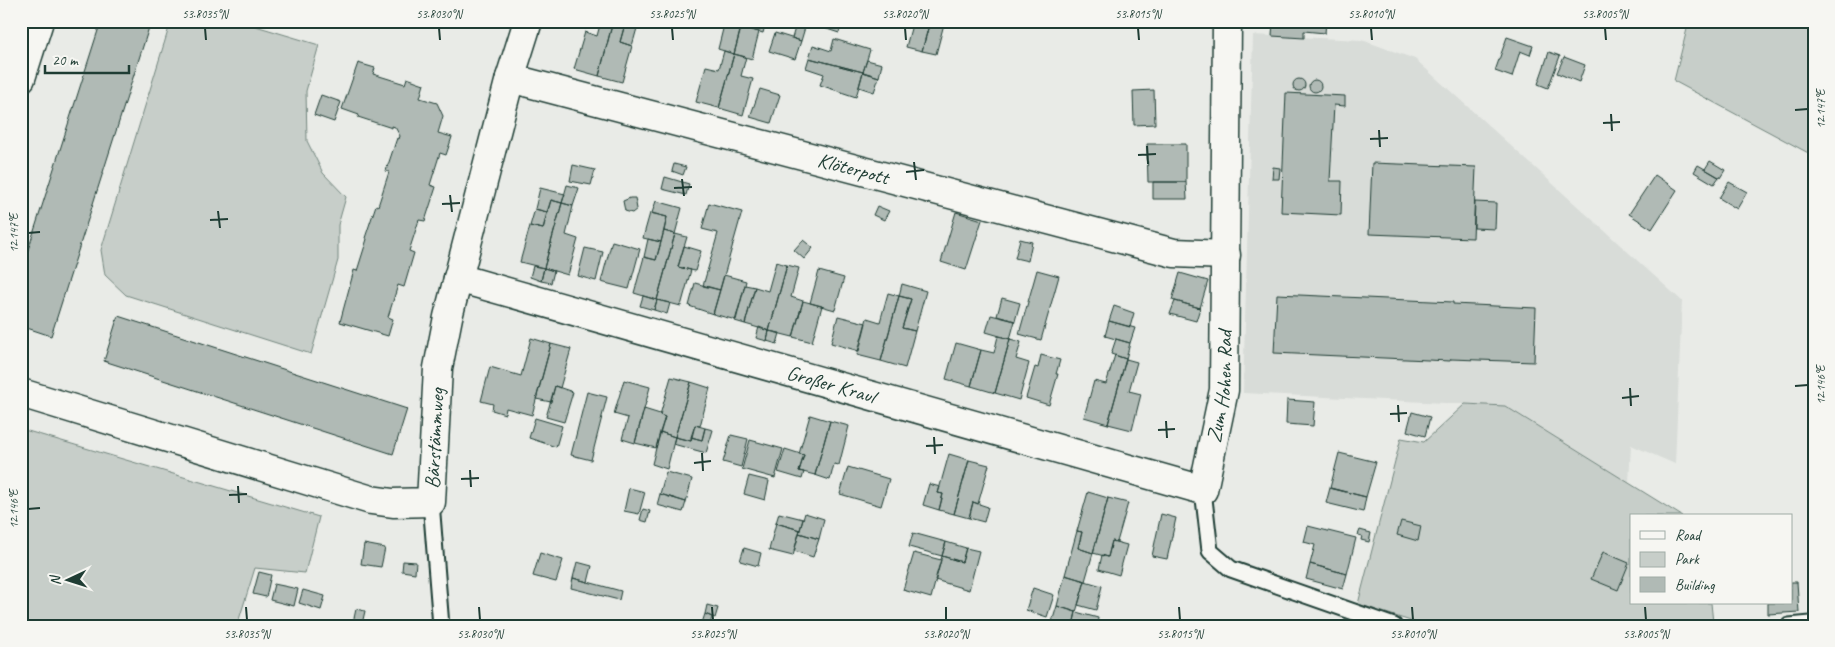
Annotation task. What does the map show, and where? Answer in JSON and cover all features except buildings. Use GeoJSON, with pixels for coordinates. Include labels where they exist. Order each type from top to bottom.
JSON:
{"type":"FeatureCollection","features":[{"type":"Feature","properties":{"kind":"street"},"geometry":{"type":"LineString","coordinates":[[21,78],[39,21]]}},
{"type":"Feature","properties":{"kind":"street","name":"Bärstämmweg"},"geometry":{"type":"LineString","coordinates":[[21,393],[372,500],[393,503],[431,502],[438,368],[448,317],[510,78],[528,21]]}},
{"type":"Feature","properties":{"kind":"street","name":"Zum Hohen Rad"},"geometry":{"type":"LineString","coordinates":[[1203,490],[1224,390],[1227,21]]}},
{"type":"Feature","properties":{"kind":"street","name":"Klöterpott"},"geometry":{"type":"LineString","coordinates":[[510,78],[1174,253],[1226,255]]}},
{"type":"Feature","properties":{"kind":"street","name":"Großer Kraul"},"geometry":{"type":"LineString","coordinates":[[458,278],[1203,490]]}},
{"type":"Feature","properties":{"kind":"lane","name":"Zum Hohen Rad"},"geometry":{"type":"LineString","coordinates":[[1203,490],[1210,551],[1231,569],[1394,626]]}},
{"type":"Feature","properties":{"kind":"lane"},"geometry":{"type":"LineString","coordinates":[[431,502],[441,626]]}},
{"type":"Feature","properties":{"kind":"lane"},"geometry":{"type":"LineString","coordinates":[[1789,626],[1812,624]]}},
{"type":"Feature","properties":{"kind":"shaded area"},"geometry":{"type":"Polygon","coordinates":[[[1253,35],[1362,40],[1415,59],[1682,301],[1675,464],[1631,445],[1629,483],[1505,406],[1243,393],[1253,35]]]}},
{"type":"Feature","properties":{"kind":"green space"},"geometry":{"type":"Polygon","coordinates":[[[171,21],[239,21],[319,45],[306,91],[307,141],[323,173],[346,197],[338,225],[338,260],[311,354],[126,295],[105,275],[101,250],[171,21]]]}},
{"type":"Feature","properties":{"kind":"green space"},"geometry":{"type":"Polygon","coordinates":[[[1689,21],[1814,21],[1814,156],[1674,81],[1689,21]]]}},
{"type":"Feature","properties":{"kind":"green space"},"geometry":{"type":"Polygon","coordinates":[[[1465,404],[1505,406],[1679,514],[1630,514],[1630,604],[1711,604],[1713,623],[1677,626],[1426,626],[1358,604],[1401,438],[1424,442],[1465,404]]]}},
{"type":"Feature","properties":{"kind":"green space"},"geometry":{"type":"Polygon","coordinates":[[[21,429],[319,517],[305,573],[255,568],[237,626],[21,626],[21,429]]]}}]}
